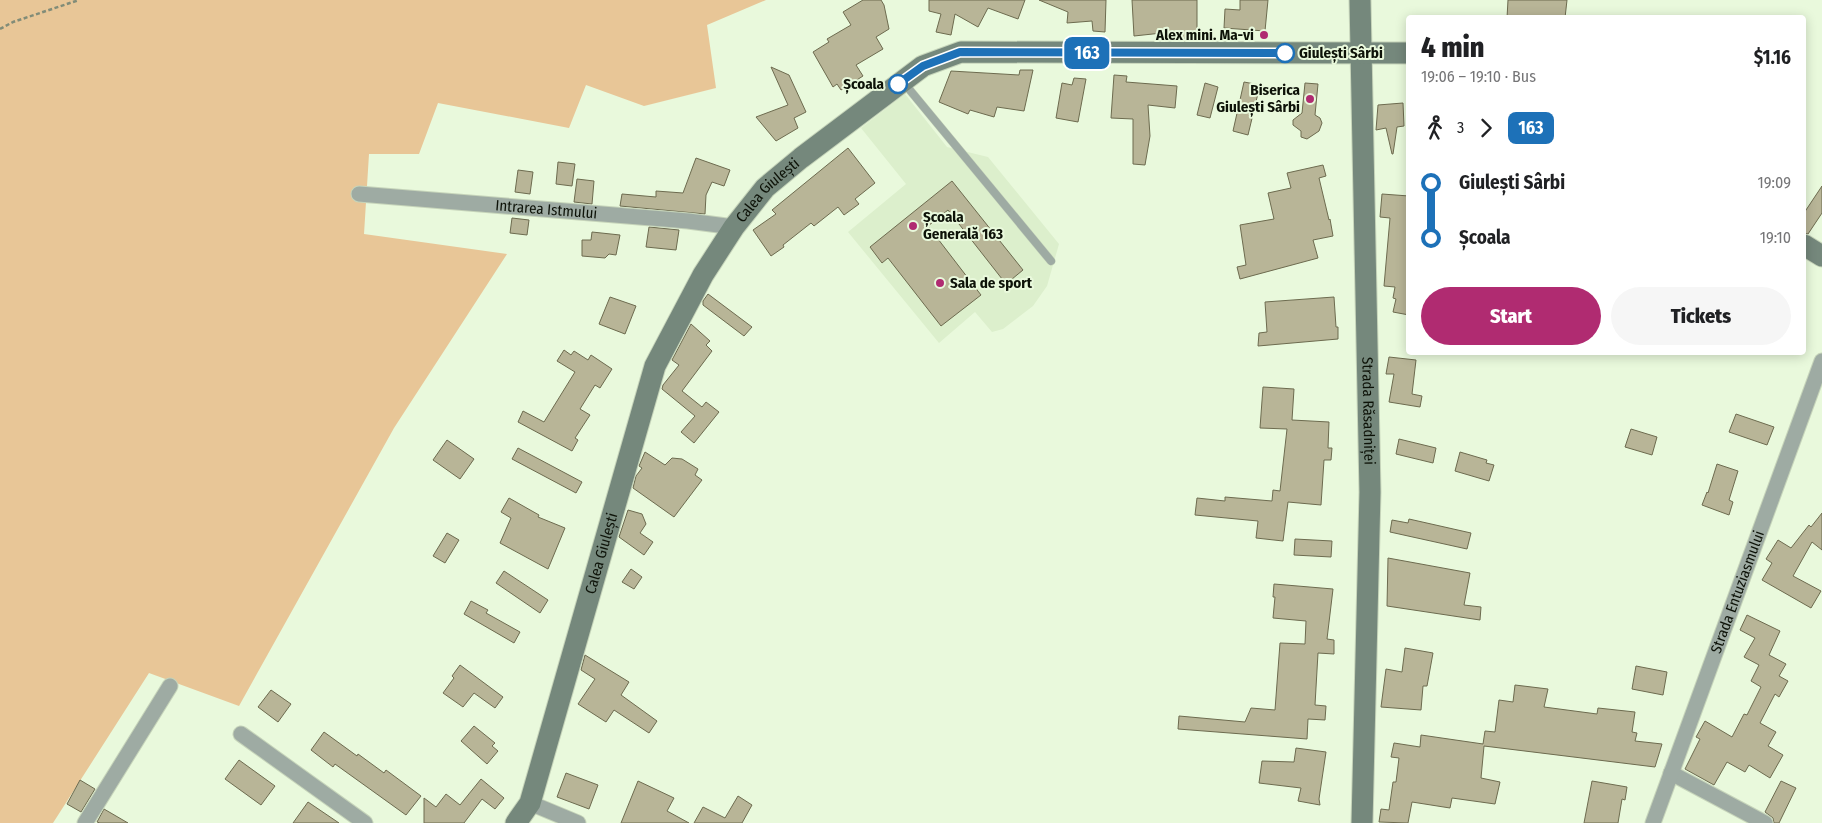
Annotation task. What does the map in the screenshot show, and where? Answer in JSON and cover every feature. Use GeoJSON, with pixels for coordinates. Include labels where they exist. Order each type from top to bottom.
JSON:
{"type":"FeatureCollection","features":[{"type":"Feature","properties":{"kind":"main road","name":"Strada Răsadniței"},"geometry":{"type":"LineString","coordinates":[[1360,0],[1370,492],[1362,823]]}},
{"type":"Feature","properties":{"kind":"main road","name":"Calea Giulești"},"geometry":{"type":"LineString","coordinates":[[516,823],[530,803],[655,366],[703,275],[734,227],[765,188],[801,158],[923,66],[960,52],[1406,53]]}},
{"type":"Feature","properties":{"kind":"main road"},"geometry":{"type":"LineString","coordinates":[[1806,246],[1822,256]]}},
{"type":"Feature","properties":{"kind":"street","name":"Intrarea Istmului"},"geometry":{"type":"LineString","coordinates":[[359,194],[688,221],[734,227]]}},
{"type":"Feature","properties":{"kind":"street","name":"Strada Entuziasmului"},"geometry":{"type":"LineString","coordinates":[[1652,823],[1822,361]]}},
{"type":"Feature","properties":{"kind":"street"},"geometry":{"type":"LineString","coordinates":[[85,823],[170,686]]}},
{"type":"Feature","properties":{"kind":"street"},"geometry":{"type":"LineString","coordinates":[[240,734],[365,823]]}},
{"type":"Feature","properties":{"kind":"street"},"geometry":{"type":"LineString","coordinates":[[1671,773],[1766,823]]}},
{"type":"Feature","properties":{"kind":"street"},"geometry":{"type":"LineString","coordinates":[[530,803],[578,823]]}},
{"type":"Feature","properties":{"kind":"lane"},"geometry":{"type":"LineString","coordinates":[[902,81],[1051,261]]}},
{"type":"Feature","properties":{"kind":"path"},"geometry":{"type":"LineString","coordinates":[[0,29],[13,22],[79,0]]}},
{"type":"Feature","properties":{"kind":"shaded area"},"geometry":{"type":"Polygon","coordinates":[[[0,0],[766,0],[707,25],[716,88],[644,106],[586,85],[569,128],[438,103],[419,154],[369,154],[364,234],[507,254],[394,428],[239,706],[149,673],[53,823],[0,823],[0,0]]]}},
{"type":"Feature","properties":{"kind":"shaded area"},"geometry":{"type":"Polygon","coordinates":[[[905,94],[947,147],[988,157],[1059,244],[1047,286],[1033,306],[1003,329],[992,332],[975,312],[939,343],[848,232],[906,184],[861,128],[905,94]]]}},
{"type":"Feature","properties":{"kind":"building"},"geometry":{"type":"Polygon","coordinates":[[[863,0],[881,0],[884,5],[889,29],[876,37],[883,49],[856,65],[863,76],[841,90],[837,84],[833,87],[813,52],[829,42],[827,39],[851,25],[843,12],[863,0]]]}},
{"type":"Feature","properties":{"kind":"building"},"geometry":{"type":"Polygon","coordinates":[[[929,0],[1025,0],[1018,19],[988,8],[978,27],[955,14],[951,35],[936,32],[941,14],[929,11],[929,0]]]}},
{"type":"Feature","properties":{"kind":"building"},"geometry":{"type":"Polygon","coordinates":[[[1039,0],[1106,0],[1105,32],[1093,31],[1092,21],[1067,23],[1068,12],[1039,0]]]}},
{"type":"Feature","properties":{"kind":"building"},"geometry":{"type":"Polygon","coordinates":[[[1132,0],[1197,0],[1197,38],[1162,39],[1162,33],[1134,36],[1132,0]]]}},
{"type":"Feature","properties":{"kind":"building"},"geometry":{"type":"Polygon","coordinates":[[[1240,0],[1268,0],[1265,31],[1224,28],[1225,9],[1240,10],[1240,0]]]}},
{"type":"Feature","properties":{"kind":"building"},"geometry":{"type":"Polygon","coordinates":[[[1508,0],[1567,0],[1565,15],[1507,15],[1508,0]]]}},
{"type":"Feature","properties":{"kind":"building"},"geometry":{"type":"Polygon","coordinates":[[[771,67],[789,75],[806,112],[794,118],[798,128],[776,141],[756,117],[788,105],[771,67]]]}},
{"type":"Feature","properties":{"kind":"building"},"geometry":{"type":"Polygon","coordinates":[[[1020,70],[1033,70],[1024,111],[997,107],[994,117],[970,110],[968,114],[939,102],[951,71],[1019,75],[1020,70]]]}},
{"type":"Feature","properties":{"kind":"building"},"geometry":{"type":"Polygon","coordinates":[[[1114,75],[1127,76],[1126,82],[1177,86],[1175,108],[1148,105],[1150,136],[1145,165],[1133,164],[1133,119],[1111,118],[1114,75]]]}},
{"type":"Feature","properties":{"kind":"building"},"geometry":{"type":"Polygon","coordinates":[[[1074,78],[1086,79],[1078,122],[1056,118],[1062,83],[1072,85],[1074,78]]]}},
{"type":"Feature","properties":{"kind":"building"},"geometry":{"type":"Polygon","coordinates":[[[1244,82],[1260,85],[1248,135],[1233,131],[1244,82]]]}},
{"type":"Feature","properties":{"kind":"building"},"geometry":{"type":"Polygon","coordinates":[[[1205,83],[1218,87],[1210,118],[1197,115],[1205,83]]]}},
{"type":"Feature","properties":{"kind":"building","name":"Biserica Giulești Sârbi"},"geometry":{"type":"Polygon","coordinates":[[[1305,83],[1318,84],[1315,115],[1320,118],[1322,123],[1319,131],[1307,139],[1301,137],[1301,131],[1293,125],[1293,120],[1302,113],[1305,83]]]}},
{"type":"Feature","properties":{"kind":"building"},"geometry":{"type":"Polygon","coordinates":[[[1403,103],[1404,126],[1397,127],[1392,154],[1386,128],[1376,130],[1378,105],[1403,103]]]}},
{"type":"Feature","properties":{"kind":"building"},"geometry":{"type":"Polygon","coordinates":[[[848,148],[875,183],[855,199],[859,204],[844,215],[838,207],[814,226],[811,223],[771,256],[753,230],[776,214],[772,210],[848,148]]]}},
{"type":"Feature","properties":{"kind":"building"},"geometry":{"type":"Polygon","coordinates":[[[696,158],[730,170],[724,186],[712,182],[706,195],[705,214],[620,206],[622,194],[656,197],[656,191],[683,193],[696,158]]]}},
{"type":"Feature","properties":{"kind":"building"},"geometry":{"type":"Polygon","coordinates":[[[558,162],[575,164],[572,186],[556,184],[558,162]]]}},
{"type":"Feature","properties":{"kind":"building"},"geometry":{"type":"Polygon","coordinates":[[[1323,165],[1326,176],[1319,178],[1333,236],[1313,240],[1318,258],[1240,279],[1237,267],[1246,265],[1240,225],[1274,219],[1268,193],[1291,188],[1287,173],[1323,165]]]}},
{"type":"Feature","properties":{"kind":"building"},"geometry":{"type":"Polygon","coordinates":[[[518,170],[533,172],[530,194],[515,192],[518,170]]]}},
{"type":"Feature","properties":{"kind":"building"},"geometry":{"type":"Polygon","coordinates":[[[577,179],[594,181],[592,204],[574,202],[577,179]]]}},
{"type":"Feature","properties":{"kind":"building"},"geometry":{"type":"Polygon","coordinates":[[[952,181],[1023,270],[1006,284],[948,210],[928,226],[981,295],[941,326],[888,258],[882,263],[870,247],[952,181]]]}},
{"type":"Feature","properties":{"kind":"building"},"geometry":{"type":"Polygon","coordinates":[[[1822,186],[1822,213],[1808,234],[1806,234],[1806,210],[1822,186]]]}},
{"type":"Feature","properties":{"kind":"building"},"geometry":{"type":"Polygon","coordinates":[[[1382,194],[1406,196],[1406,314],[1393,312],[1396,299],[1393,298],[1395,287],[1384,286],[1390,218],[1380,217],[1382,194]]]}},
{"type":"Feature","properties":{"kind":"building"},"geometry":{"type":"Polygon","coordinates":[[[512,218],[529,220],[527,235],[510,233],[512,218]]]}},
{"type":"Feature","properties":{"kind":"building"},"geometry":{"type":"Polygon","coordinates":[[[649,227],[679,230],[676,250],[646,247],[649,227]]]}},
{"type":"Feature","properties":{"kind":"building"},"geometry":{"type":"Polygon","coordinates":[[[592,232],[620,235],[616,255],[609,254],[605,258],[582,256],[582,240],[591,240],[592,232]]]}},
{"type":"Feature","properties":{"kind":"building"},"geometry":{"type":"Polygon","coordinates":[[[708,294],[752,327],[744,336],[703,305],[703,301],[708,294]]]}},
{"type":"Feature","properties":{"kind":"building"},"geometry":{"type":"Polygon","coordinates":[[[610,297],[636,306],[625,334],[599,324],[610,297]]]}},
{"type":"Feature","properties":{"kind":"building"},"geometry":{"type":"Polygon","coordinates":[[[1334,297],[1338,339],[1258,346],[1259,333],[1267,332],[1265,302],[1334,297]]]}},
{"type":"Feature","properties":{"kind":"building"},"geometry":{"type":"Polygon","coordinates":[[[691,324],[710,341],[706,345],[712,351],[682,391],[702,407],[706,402],[719,412],[694,443],[681,432],[695,416],[662,389],[679,365],[672,360],[691,324]]]}},
{"type":"Feature","properties":{"kind":"building"},"geometry":{"type":"Polygon","coordinates":[[[564,350],[571,355],[574,351],[588,360],[591,355],[612,369],[600,388],[595,385],[580,409],[590,415],[575,438],[578,440],[572,451],[518,422],[523,411],[544,422],[575,372],[557,361],[564,350]]]}},
{"type":"Feature","properties":{"kind":"building"},"geometry":{"type":"Polygon","coordinates":[[[1389,357],[1416,360],[1412,394],[1422,396],[1420,407],[1389,402],[1394,374],[1386,374],[1389,357]]]}},
{"type":"Feature","properties":{"kind":"building"},"geometry":{"type":"Polygon","coordinates":[[[1263,387],[1294,389],[1292,420],[1329,422],[1328,448],[1332,448],[1331,460],[1324,460],[1321,505],[1288,502],[1283,541],[1256,538],[1258,521],[1195,515],[1197,498],[1225,501],[1225,497],[1272,501],[1273,490],[1280,491],[1287,429],[1260,428],[1263,387]]]}},
{"type":"Feature","properties":{"kind":"building"},"geometry":{"type":"Polygon","coordinates":[[[1736,414],[1774,427],[1767,445],[1729,432],[1736,414]]]}},
{"type":"Feature","properties":{"kind":"building"},"geometry":{"type":"Polygon","coordinates":[[[1631,429],[1657,437],[1652,455],[1625,447],[1631,429]]]}},
{"type":"Feature","properties":{"kind":"building"},"geometry":{"type":"Polygon","coordinates":[[[1399,439],[1436,448],[1433,463],[1396,454],[1399,439]]]}},
{"type":"Feature","properties":{"kind":"building"},"geometry":{"type":"Polygon","coordinates":[[[447,440],[474,459],[460,479],[433,460],[447,440]]]}},
{"type":"Feature","properties":{"kind":"building"},"geometry":{"type":"Polygon","coordinates":[[[518,448],[582,482],[576,493],[512,459],[518,448]]]}},
{"type":"Feature","properties":{"kind":"building"},"geometry":{"type":"Polygon","coordinates":[[[645,452],[665,465],[672,458],[682,459],[698,469],[695,475],[702,480],[674,517],[633,488],[636,476],[642,468],[639,466],[645,452]]]}},
{"type":"Feature","properties":{"kind":"building"},"geometry":{"type":"Polygon","coordinates":[[[1460,452],[1487,460],[1486,463],[1494,465],[1489,481],[1455,471],[1460,452]]]}},
{"type":"Feature","properties":{"kind":"building"},"geometry":{"type":"Polygon","coordinates":[[[1717,464],[1738,471],[1729,500],[1733,502],[1729,515],[1702,505],[1708,493],[1717,464]]]}},
{"type":"Feature","properties":{"kind":"building"},"geometry":{"type":"Polygon","coordinates":[[[509,498],[539,515],[538,517],[565,528],[548,569],[500,543],[511,518],[501,512],[509,498]]]}},
{"type":"Feature","properties":{"kind":"building"},"geometry":{"type":"Polygon","coordinates":[[[628,510],[642,514],[646,524],[640,533],[653,542],[644,555],[619,537],[628,510]]]}},
{"type":"Feature","properties":{"kind":"building"},"geometry":{"type":"Polygon","coordinates":[[[1822,513],[1822,550],[1812,542],[1793,576],[1821,591],[1811,608],[1762,580],[1772,563],[1766,559],[1778,540],[1791,548],[1809,525],[1811,527],[1822,513]]]}},
{"type":"Feature","properties":{"kind":"building"},"geometry":{"type":"Polygon","coordinates":[[[1409,519],[1471,533],[1467,549],[1390,532],[1392,520],[1408,523],[1409,519]]]}},
{"type":"Feature","properties":{"kind":"building"},"geometry":{"type":"Polygon","coordinates":[[[447,533],[459,540],[445,563],[433,556],[447,533]]]}},
{"type":"Feature","properties":{"kind":"building"},"geometry":{"type":"Polygon","coordinates":[[[1295,539],[1332,541],[1331,557],[1294,555],[1295,539]]]}},
{"type":"Feature","properties":{"kind":"building"},"geometry":{"type":"Polygon","coordinates":[[[1388,558],[1470,573],[1464,605],[1481,607],[1480,620],[1387,606],[1388,558]]]}},
{"type":"Feature","properties":{"kind":"building"},"geometry":{"type":"Polygon","coordinates":[[[631,569],[642,577],[634,589],[622,582],[631,569]]]}},
{"type":"Feature","properties":{"kind":"building"},"geometry":{"type":"Polygon","coordinates":[[[504,571],[548,600],[540,613],[496,583],[504,571]]]}},
{"type":"Feature","properties":{"kind":"building"},"geometry":{"type":"Polygon","coordinates":[[[1274,584],[1333,589],[1327,639],[1334,640],[1334,654],[1318,653],[1315,705],[1326,706],[1325,720],[1308,719],[1307,739],[1178,729],[1179,716],[1245,722],[1251,708],[1275,710],[1280,643],[1305,644],[1306,621],[1273,618],[1274,584]]]}},
{"type":"Feature","properties":{"kind":"building"},"geometry":{"type":"Polygon","coordinates":[[[471,601],[488,610],[486,613],[520,632],[514,643],[464,614],[471,601]]]}},
{"type":"Feature","properties":{"kind":"building"},"geometry":{"type":"Polygon","coordinates":[[[1747,615],[1780,631],[1769,655],[1786,664],[1779,676],[1788,681],[1779,697],[1775,694],[1760,723],[1776,732],[1768,746],[1783,755],[1770,778],[1749,765],[1745,772],[1727,762],[1714,785],[1685,769],[1700,739],[1696,737],[1705,721],[1732,737],[1744,714],[1747,715],[1761,687],[1751,681],[1759,665],[1744,657],[1755,638],[1740,630],[1747,615]]]}},
{"type":"Feature","properties":{"kind":"building"},"geometry":{"type":"Polygon","coordinates":[[[1405,648],[1433,653],[1427,686],[1423,686],[1421,710],[1381,707],[1386,669],[1402,672],[1405,648]]]}},
{"type":"Feature","properties":{"kind":"building"},"geometry":{"type":"Polygon","coordinates":[[[585,655],[629,682],[621,695],[657,721],[649,733],[614,710],[606,722],[578,704],[595,679],[581,670],[585,655]]]}},
{"type":"Feature","properties":{"kind":"building"},"geometry":{"type":"Polygon","coordinates":[[[460,665],[503,697],[495,708],[474,693],[463,707],[443,693],[454,678],[452,676],[460,665]]]}},
{"type":"Feature","properties":{"kind":"building"},"geometry":{"type":"Polygon","coordinates":[[[1636,666],[1667,672],[1663,695],[1632,689],[1636,666]]]}},
{"type":"Feature","properties":{"kind":"building"},"geometry":{"type":"Polygon","coordinates":[[[1515,685],[1548,689],[1544,707],[1597,714],[1598,708],[1635,712],[1632,732],[1637,733],[1635,741],[1662,744],[1655,767],[1484,746],[1481,778],[1500,782],[1495,804],[1452,798],[1450,808],[1412,802],[1408,823],[1379,822],[1381,809],[1389,810],[1393,782],[1396,782],[1399,758],[1391,757],[1394,743],[1420,747],[1421,735],[1483,744],[1485,731],[1495,732],[1499,700],[1513,702],[1515,685]]]}},
{"type":"Feature","properties":{"kind":"building"},"geometry":{"type":"Polygon","coordinates":[[[271,690],[291,704],[278,722],[258,707],[271,690]]]}},
{"type":"Feature","properties":{"kind":"building"},"geometry":{"type":"Polygon","coordinates":[[[474,726],[495,743],[492,746],[498,751],[487,764],[461,741],[474,726]]]}},
{"type":"Feature","properties":{"kind":"building"},"geometry":{"type":"Polygon","coordinates":[[[324,732],[384,773],[386,770],[421,796],[406,815],[335,764],[333,767],[311,750],[324,732]]]}},
{"type":"Feature","properties":{"kind":"building"},"geometry":{"type":"Polygon","coordinates":[[[1296,748],[1326,752],[1319,799],[1320,805],[1298,801],[1301,788],[1259,783],[1262,761],[1294,762],[1296,748]]]}},
{"type":"Feature","properties":{"kind":"building"},"geometry":{"type":"Polygon","coordinates":[[[239,760],[275,786],[261,805],[225,779],[239,760]]]}},
{"type":"Feature","properties":{"kind":"building"},"geometry":{"type":"Polygon","coordinates":[[[566,773],[598,785],[589,809],[557,797],[566,773]]]}},
{"type":"Feature","properties":{"kind":"building"},"geometry":{"type":"Polygon","coordinates":[[[481,779],[504,798],[495,809],[482,799],[464,823],[424,823],[424,798],[436,807],[446,794],[460,805],[481,779]]]}},
{"type":"Feature","properties":{"kind":"building"},"geometry":{"type":"Polygon","coordinates":[[[80,780],[95,789],[81,812],[67,804],[80,780]]]}},
{"type":"Feature","properties":{"kind":"building"},"geometry":{"type":"Polygon","coordinates":[[[638,781],[674,798],[667,811],[689,823],[621,823],[638,781]]]}},
{"type":"Feature","properties":{"kind":"building"},"geometry":{"type":"Polygon","coordinates":[[[1592,781],[1627,787],[1625,800],[1622,799],[1618,823],[1584,823],[1592,781]]]}},
{"type":"Feature","properties":{"kind":"building"},"geometry":{"type":"Polygon","coordinates":[[[1781,781],[1796,788],[1779,823],[1774,823],[1773,818],[1765,812],[1781,781]]]}},
{"type":"Feature","properties":{"kind":"building"},"geometry":{"type":"Polygon","coordinates":[[[738,796],[752,805],[742,823],[694,823],[703,807],[725,818],[738,796]]]}},
{"type":"Feature","properties":{"kind":"building"},"geometry":{"type":"Polygon","coordinates":[[[308,802],[339,823],[293,823],[308,802]]]}},
{"type":"Feature","properties":{"kind":"building"},"geometry":{"type":"Polygon","coordinates":[[[104,809],[128,823],[97,822],[104,809]]]}},
{"type":"Feature","properties":{"kind":"bus line","name":"163"},"geometry":{"type":"LineString","coordinates":[[898,84],[923,66],[960,52],[1285,53]]}},
{"type":"Feature","properties":{"kind":"place","name":"Alex mini. Ma-vi"},"geometry":{"type":"Point","coordinates":[1264,35]}},
{"type":"Feature","properties":{"kind":"place","name":"Giulești Sârbi"},"geometry":{"type":"Point","coordinates":[1285,53]}},
{"type":"Feature","properties":{"kind":"place","name":"Școala"},"geometry":{"type":"Point","coordinates":[898,84]}},
{"type":"Feature","properties":{"kind":"place","name":"Biserica Giulești Sârbi"},"geometry":{"type":"Point","coordinates":[1310,99]}},
{"type":"Feature","properties":{"kind":"place","name":"Școala Generală 163"},"geometry":{"type":"Point","coordinates":[913,226]}},
{"type":"Feature","properties":{"kind":"place","name":"Sala de sport"},"geometry":{"type":"Point","coordinates":[940,283]}}]}
